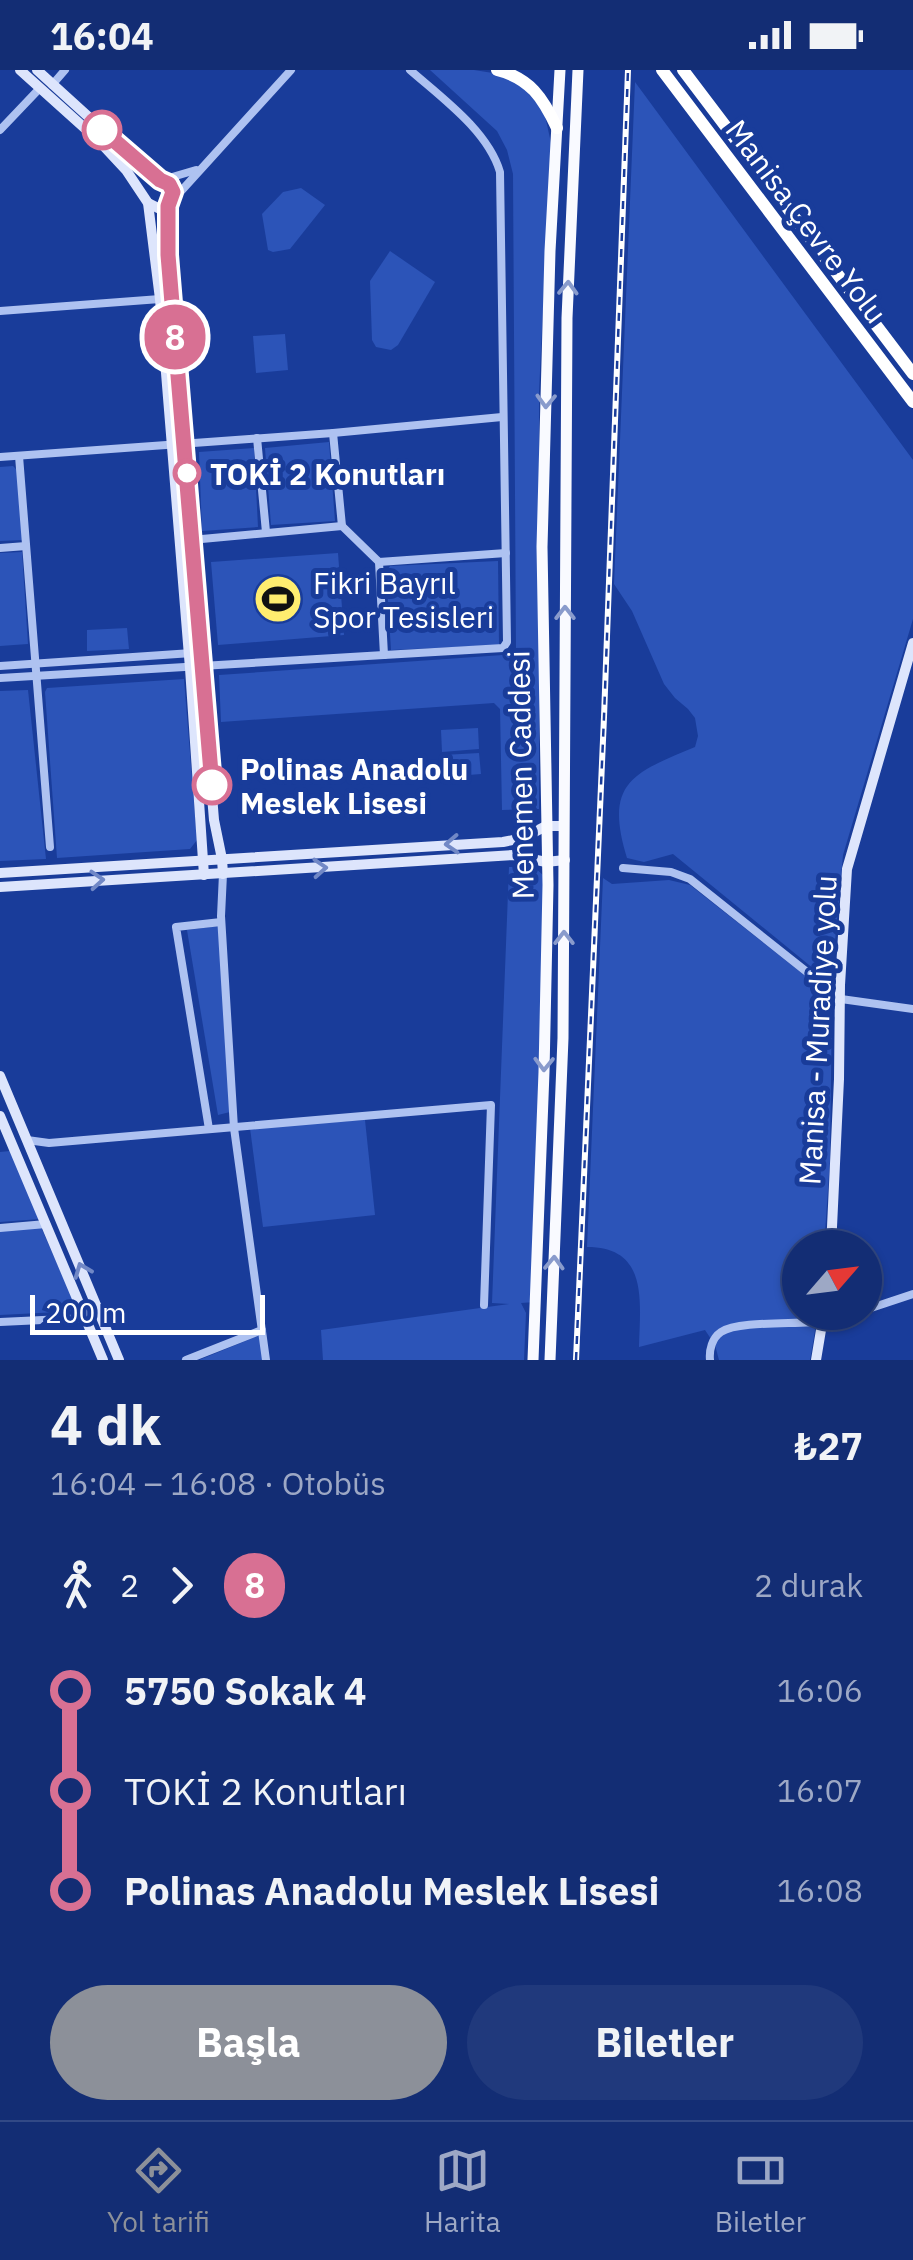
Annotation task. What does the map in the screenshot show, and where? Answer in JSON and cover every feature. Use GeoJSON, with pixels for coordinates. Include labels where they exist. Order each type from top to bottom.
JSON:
{"type":"FeatureCollection","features":[{"type":"Feature","properties":{"kind":"highway"},"geometry":{"type":"LineString","coordinates":[[496,70],[522,80],[540,96],[557,128]]}},
{"type":"Feature","properties":{"kind":"highway","name":"Manisa Çevre Yolu"},"geometry":{"type":"LineString","coordinates":[[684,70],[913,374]]}},
{"type":"Feature","properties":{"kind":"highway","name":"Manisa Çevre Yolu"},"geometry":{"type":"LineString","coordinates":[[664,72],[913,402]]}},
{"type":"Feature","properties":{"kind":"main road"},"geometry":{"type":"LineString","coordinates":[[20,70],[46,86],[172,188],[168,255],[191,540],[195,653],[190,668],[204,875]]}},
{"type":"Feature","properties":{"kind":"main road","name":"Menemen Caddesi"},"geometry":{"type":"LineString","coordinates":[[532,1360],[544,1091],[542,547],[550,251],[560,70]]}},
{"type":"Feature","properties":{"kind":"main road","name":"Menemen Caddesi"},"geometry":{"type":"LineString","coordinates":[[550,1360],[563,1038],[566,318],[578,70]]}},
{"type":"Feature","properties":{"kind":"main road"},"geometry":{"type":"LineString","coordinates":[[43,72],[46,86],[126,170],[147,201],[160,209],[170,204]]}},
{"type":"Feature","properties":{"kind":"main road"},"geometry":{"type":"LineString","coordinates":[[160,180],[148,186],[147,201],[195,653],[203,668],[214,820],[223,874]]}},
{"type":"Feature","properties":{"kind":"main road","name":"Manisa - Muradiye yolu"},"geometry":{"type":"LineString","coordinates":[[832,1230],[848,869],[913,643]]}},
{"type":"Feature","properties":{"kind":"main road"},"geometry":{"type":"LineString","coordinates":[[0,873],[503,842],[523,838],[546,826],[564,826]]}},
{"type":"Feature","properties":{"kind":"main road"},"geometry":{"type":"LineString","coordinates":[[0,887],[512,855],[546,862],[565,860]]}},
{"type":"Feature","properties":{"kind":"main road"},"geometry":{"type":"LineString","coordinates":[[0,1076],[118,1360]]}},
{"type":"Feature","properties":{"kind":"main road"},"geometry":{"type":"LineString","coordinates":[[0,1116],[6,1143],[46,1224],[103,1360]]}},
{"type":"Feature","properties":{"kind":"main road"},"geometry":{"type":"LineString","coordinates":[[6,1143],[28,1140]]}},
{"type":"Feature","properties":{"kind":"main road"},"geometry":{"type":"LineString","coordinates":[[86,1318],[100,1318]]}},
{"type":"Feature","properties":{"kind":"main road"},"geometry":{"type":"LineString","coordinates":[[816,1360],[822,1330]]}},
{"type":"Feature","properties":{"kind":"street"},"geometry":{"type":"LineString","coordinates":[[0,130],[66,70]]}},
{"type":"Feature","properties":{"kind":"street"},"geometry":{"type":"LineString","coordinates":[[170,204],[291,70]]}},
{"type":"Feature","properties":{"kind":"street"},"geometry":{"type":"LineString","coordinates":[[0,678],[503,648],[507,642],[500,172],[485,141],[410,70]]}},
{"type":"Feature","properties":{"kind":"street"},"geometry":{"type":"LineString","coordinates":[[160,180],[200,168]]}},
{"type":"Feature","properties":{"kind":"street"},"geometry":{"type":"LineString","coordinates":[[0,311],[160,299]]}},
{"type":"Feature","properties":{"kind":"street"},"geometry":{"type":"LineString","coordinates":[[0,457],[502,417]]}},
{"type":"Feature","properties":{"kind":"street"},"geometry":{"type":"LineString","coordinates":[[333,432],[342,526],[379,562],[384,655]]}},
{"type":"Feature","properties":{"kind":"street"},"geometry":{"type":"LineString","coordinates":[[257,438],[266,532]]}},
{"type":"Feature","properties":{"kind":"street"},"geometry":{"type":"LineString","coordinates":[[19,456],[50,847]]}},
{"type":"Feature","properties":{"kind":"street"},"geometry":{"type":"LineString","coordinates":[[191,540],[342,526]]}},
{"type":"Feature","properties":{"kind":"street"},"geometry":{"type":"LineString","coordinates":[[0,548],[26,546]]}},
{"type":"Feature","properties":{"kind":"street"},"geometry":{"type":"LineString","coordinates":[[379,562],[506,553]]}},
{"type":"Feature","properties":{"kind":"street"},"geometry":{"type":"LineString","coordinates":[[0,666],[195,653]]}},
{"type":"Feature","properties":{"kind":"street"},"geometry":{"type":"LineString","coordinates":[[623,868],[671,872],[690,879],[822,984],[840,986]]}},
{"type":"Feature","properties":{"kind":"street"},"geometry":{"type":"LineString","coordinates":[[223,874],[221,922],[234,1128],[266,1360]]}},
{"type":"Feature","properties":{"kind":"street"},"geometry":{"type":"LineString","coordinates":[[209,1129],[176,927],[221,922]]}},
{"type":"Feature","properties":{"kind":"street"},"geometry":{"type":"LineString","coordinates":[[840,999],[913,1009]]}},
{"type":"Feature","properties":{"kind":"street"},"geometry":{"type":"LineString","coordinates":[[28,1140],[49,1142],[491,1105],[484,1305]]}},
{"type":"Feature","properties":{"kind":"street"},"geometry":{"type":"LineString","coordinates":[[0,1228],[46,1224]]}},
{"type":"Feature","properties":{"kind":"street"},"geometry":{"type":"LineString","coordinates":[[882,1304],[913,1294]]}},
{"type":"Feature","properties":{"kind":"street"},"geometry":{"type":"LineString","coordinates":[[0,1322],[86,1318]]}},
{"type":"Feature","properties":{"kind":"street"},"geometry":{"type":"LineString","coordinates":[[710,1360],[713,1341],[721,1332],[782,1322]]}},
{"type":"Feature","properties":{"kind":"street"},"geometry":{"type":"LineString","coordinates":[[186,1360],[262,1330]]}},
{"type":"Feature","properties":{"kind":"shaded area"},"geometry":{"type":"Polygon","coordinates":[[[430,70],[474,70],[517,81],[544,111],[551,143],[539,392],[539,809],[502,810],[500,709],[494,703],[221,722],[219,675],[516,654],[513,174],[497,131],[430,70]]]}},
{"type":"Feature","properties":{"kind":"shaded area"},"geometry":{"type":"Polygon","coordinates":[[[635,82],[913,460],[913,619],[843,855],[832,974],[825,978],[673,854],[644,862],[627,858],[621,833],[619,813],[629,784],[655,765],[695,747],[698,736],[695,718],[664,684],[632,611],[614,584],[635,82]]]}},
{"type":"Feature","properties":{"kind":"shaded area"},"geometry":{"type":"Polygon","coordinates":[[[301,188],[325,205],[290,249],[268,250],[262,214],[283,192],[301,188]]]}},
{"type":"Feature","properties":{"kind":"shaded area"},"geometry":{"type":"Polygon","coordinates":[[[390,251],[435,282],[398,345],[391,350],[376,347],[372,340],[370,281],[390,251]]]}},
{"type":"Feature","properties":{"kind":"shaded area"},"geometry":{"type":"Polygon","coordinates":[[[285,334],[288,370],[256,373],[253,336],[285,334]]]}},
{"type":"Feature","properties":{"kind":"shaded area"},"geometry":{"type":"Polygon","coordinates":[[[329,442],[335,521],[271,525],[265,448],[329,442]]]}},
{"type":"Feature","properties":{"kind":"shaded area"},"geometry":{"type":"Polygon","coordinates":[[[254,448],[258,527],[202,531],[199,452],[254,448]]]}},
{"type":"Feature","properties":{"kind":"shaded area"},"geometry":{"type":"Polygon","coordinates":[[[13,466],[17,470],[23,540],[0,541],[0,467],[13,466]]]}},
{"type":"Feature","properties":{"kind":"shaded area"},"geometry":{"type":"Polygon","coordinates":[[[22,552],[28,644],[0,646],[0,553],[22,552]]]}},
{"type":"Feature","properties":{"kind":"shaded area","name":"Fikri Bayrıl Spor Tesisleri"},"geometry":{"type":"Polygon","coordinates":[[[338,553],[344,635],[218,645],[211,562],[338,553]]]}},
{"type":"Feature","properties":{"kind":"shaded area"},"geometry":{"type":"Polygon","coordinates":[[[498,561],[499,645],[391,650],[386,572],[390,566],[498,561]]]}},
{"type":"Feature","properties":{"kind":"shaded area"},"geometry":{"type":"Polygon","coordinates":[[[127,628],[129,649],[87,651],[87,630],[127,628]]]}},
{"type":"Feature","properties":{"kind":"shaded area"},"geometry":{"type":"Polygon","coordinates":[[[184,679],[197,840],[190,849],[57,858],[47,688],[184,679]]]}},
{"type":"Feature","properties":{"kind":"shaded area"},"geometry":{"type":"Polygon","coordinates":[[[28,690],[46,859],[0,861],[0,691],[28,690]]]}},
{"type":"Feature","properties":{"kind":"shaded area"},"geometry":{"type":"Polygon","coordinates":[[[478,728],[479,749],[442,752],[441,730],[478,728]]]}},
{"type":"Feature","properties":{"kind":"shaded area"},"geometry":{"type":"Polygon","coordinates":[[[479,753],[481,774],[444,777],[443,755],[479,753]]]}},
{"type":"Feature","properties":{"kind":"shaded area"},"geometry":{"type":"Polygon","coordinates":[[[509,867],[534,867],[544,876],[535,1302],[521,1303],[526,1313],[524,1360],[323,1360],[321,1330],[509,1304],[492,1303],[509,867]]]}},
{"type":"Feature","properties":{"kind":"shaded area"},"geometry":{"type":"Polygon","coordinates":[[[603,878],[612,884],[669,880],[690,885],[832,997],[825,1230],[782,1230],[782,1330],[815,1330],[810,1360],[719,1360],[705,1330],[639,1347],[639,1296],[631,1267],[607,1249],[587,1247],[603,878]]]}},
{"type":"Feature","properties":{"kind":"shaded area"},"geometry":{"type":"Polygon","coordinates":[[[219,926],[230,1112],[218,1115],[187,930],[219,926]]]}},
{"type":"Feature","properties":{"kind":"shaded area"},"geometry":{"type":"Polygon","coordinates":[[[365,1120],[375,1215],[263,1227],[250,1128],[365,1120]]]}},
{"type":"Feature","properties":{"kind":"shaded area"},"geometry":{"type":"Polygon","coordinates":[[[10,1151],[40,1219],[0,1222],[0,1152],[10,1151]]]}},
{"type":"Feature","properties":{"kind":"shaded area"},"geometry":{"type":"Polygon","coordinates":[[[41,1227],[78,1311],[0,1315],[0,1230],[41,1227]]]}},
{"type":"Feature","properties":{"kind":"shaded area"},"geometry":{"type":"Polygon","coordinates":[[[262,1337],[265,1360],[199,1360],[262,1337]]]}},
{"type":"Feature","properties":{"kind":"railway"},"geometry":{"type":"LineString","coordinates":[[576,1360],[628,70]]}},
{"type":"Feature","properties":{"kind":"bus line","name":"8"},"geometry":{"type":"LineString","coordinates":[[102,130],[169,184],[173,192],[168,206],[168,255],[212,785]]}},
{"type":"Feature","properties":{"kind":"place","name":"TOKİ 2 Konutları"},"geometry":{"type":"Point","coordinates":[187,473]}},
{"type":"Feature","properties":{"kind":"place","name":"Fikri Bayrıl Spor Tesisleri"},"geometry":{"type":"Point","coordinates":[278,599]}},
{"type":"Feature","properties":{"kind":"place","name":"Polinas Anadolu Meslek Lisesi"},"geometry":{"type":"Point","coordinates":[212,785]}}]}
